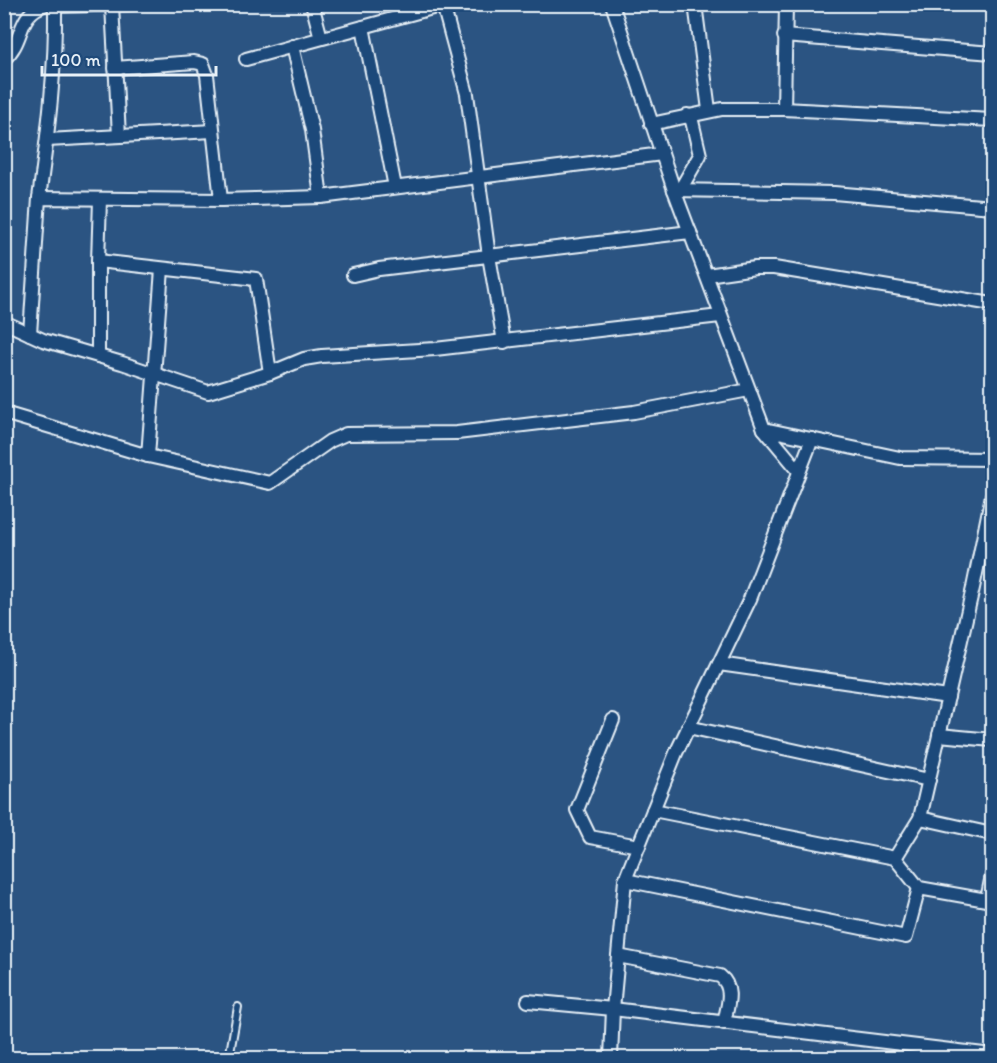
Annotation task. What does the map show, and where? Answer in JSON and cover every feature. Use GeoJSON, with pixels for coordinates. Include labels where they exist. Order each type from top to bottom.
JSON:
{"type":"FeatureCollection","features":[{"type":"Feature","properties":{"kind":"street"},"geometry":{"type":"LineString","coordinates":[[4,59],[15,46],[28,14],[33,10],[52,5],[132,4]]}},
{"type":"Feature","properties":{"kind":"street"},"geometry":{"type":"LineString","coordinates":[[312,4],[321,38]]}},
{"type":"Feature","properties":{"kind":"street"},"geometry":{"type":"LineString","coordinates":[[612,4],[651,124],[677,190],[720,316],[764,429],[799,471]]}},
{"type":"Feature","properties":{"kind":"street"},"geometry":{"type":"LineString","coordinates":[[694,4],[709,110]]}},
{"type":"Feature","properties":{"kind":"street"},"geometry":{"type":"LineString","coordinates":[[784,109],[786,4]]}},
{"type":"Feature","properties":{"kind":"street"},"geometry":{"type":"LineString","coordinates":[[30,334],[39,198],[55,66],[52,5]]}},
{"type":"Feature","properties":{"kind":"street"},"geometry":{"type":"LineString","coordinates":[[246,58],[363,27],[403,10],[445,5],[467,94],[489,256],[504,342]]}},
{"type":"Feature","properties":{"kind":"street"},"geometry":{"type":"LineString","coordinates":[[112,6],[119,136]]}},
{"type":"Feature","properties":{"kind":"street"},"geometry":{"type":"LineString","coordinates":[[363,27],[395,187]]}},
{"type":"Feature","properties":{"kind":"street"},"geometry":{"type":"LineString","coordinates":[[784,36],[993,53]]}},
{"type":"Feature","properties":{"kind":"street"},"geometry":{"type":"LineString","coordinates":[[292,46],[312,130],[321,197]]}},
{"type":"Feature","properties":{"kind":"street"},"geometry":{"type":"LineString","coordinates":[[115,68],[194,62],[203,64],[207,75],[221,200]]}},
{"type":"Feature","properties":{"kind":"street"},"geometry":{"type":"LineString","coordinates":[[651,124],[709,110],[784,109],[993,120]]}},
{"type":"Feature","properties":{"kind":"street"},"geometry":{"type":"LineString","coordinates":[[677,190],[700,155],[693,124],[687,115]]}},
{"type":"Feature","properties":{"kind":"street"},"geometry":{"type":"LineString","coordinates":[[47,140],[213,131]]}},
{"type":"Feature","properties":{"kind":"street"},"geometry":{"type":"LineString","coordinates":[[39,198],[221,200],[321,197],[662,154]]}},
{"type":"Feature","properties":{"kind":"street"},"geometry":{"type":"LineString","coordinates":[[677,190],[834,193],[993,207]]}},
{"type":"Feature","properties":{"kind":"street"},"geometry":{"type":"LineString","coordinates":[[98,356],[100,200]]}},
{"type":"Feature","properties":{"kind":"street"},"geometry":{"type":"LineString","coordinates":[[353,275],[379,269],[690,232]]}},
{"type":"Feature","properties":{"kind":"street"},"geometry":{"type":"LineString","coordinates":[[98,261],[256,279],[270,373]]}},
{"type":"Feature","properties":{"kind":"street"},"geometry":{"type":"LineString","coordinates":[[707,275],[755,268],[774,268],[993,304]]}},
{"type":"Feature","properties":{"kind":"street"},"geometry":{"type":"LineString","coordinates":[[148,456],[162,269]]}},
{"type":"Feature","properties":{"kind":"street"},"geometry":{"type":"LineString","coordinates":[[4,322],[43,340],[207,392],[270,373],[304,358],[435,349],[720,316]]}},
{"type":"Feature","properties":{"kind":"street"},"geometry":{"type":"LineString","coordinates":[[4,413],[148,456],[270,483],[330,441],[346,434],[457,433],[634,412],[749,390]]}},
{"type":"Feature","properties":{"kind":"street"},"geometry":{"type":"LineString","coordinates":[[764,429],[900,458],[993,459]]}},
{"type":"Feature","properties":{"kind":"street"},"geometry":{"type":"LineString","coordinates":[[611,1059],[613,1009],[625,880],[688,727],[750,599],[812,439]]}},
{"type":"Feature","properties":{"kind":"street"},"geometry":{"type":"LineString","coordinates":[[895,858],[920,818],[993,495]]}},
{"type":"Feature","properties":{"kind":"street"},"geometry":{"type":"LineString","coordinates":[[719,664],[948,697]]}},
{"type":"Feature","properties":{"kind":"street"},"geometry":{"type":"LineString","coordinates":[[613,720],[577,812],[590,837],[639,846]]}},
{"type":"Feature","properties":{"kind":"street"},"geometry":{"type":"LineString","coordinates":[[688,727],[929,780]]}},
{"type":"Feature","properties":{"kind":"street"},"geometry":{"type":"LineString","coordinates":[[939,735],[993,740]]}},
{"type":"Feature","properties":{"kind":"street"},"geometry":{"type":"LineString","coordinates":[[653,810],[895,858],[919,888],[990,900],[993,875]]}},
{"type":"Feature","properties":{"kind":"street"},"geometry":{"type":"LineString","coordinates":[[920,818],[993,834]]}},
{"type":"Feature","properties":{"kind":"street"},"geometry":{"type":"LineString","coordinates":[[625,880],[906,937],[919,888]]}},
{"type":"Feature","properties":{"kind":"street"},"geometry":{"type":"LineString","coordinates":[[618,956],[720,976],[727,981],[730,989],[724,1023]]}},
{"type":"Feature","properties":{"kind":"street"},"geometry":{"type":"LineString","coordinates":[[528,1001],[613,1009],[985,1056]]}},
{"type":"Feature","properties":{"kind":"street"},"geometry":{"type":"LineString","coordinates":[[907,1059],[908,1045]]}},
{"type":"Feature","properties":{"kind":"lane"},"geometry":{"type":"LineString","coordinates":[[228,1059],[238,1007]]}}]}
